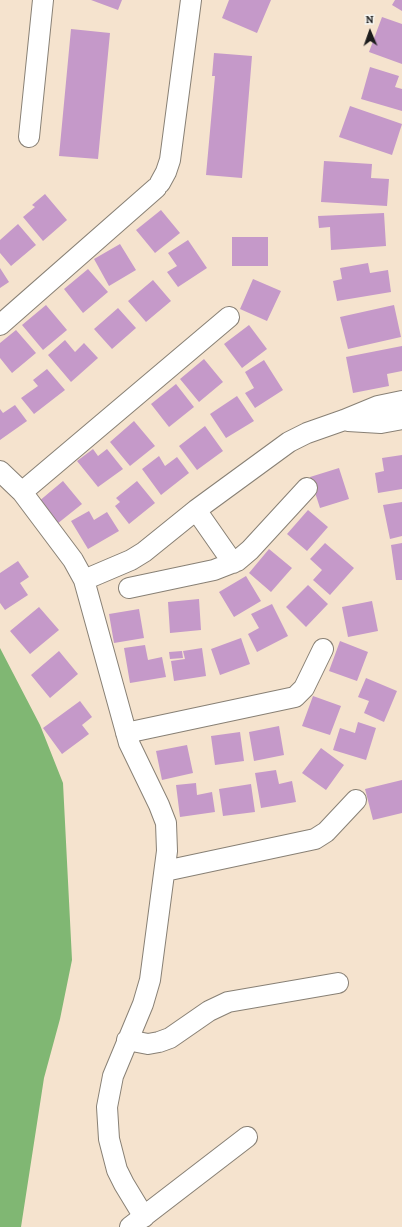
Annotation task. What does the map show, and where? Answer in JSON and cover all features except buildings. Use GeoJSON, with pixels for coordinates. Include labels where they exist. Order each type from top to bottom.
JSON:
{"type":"FeatureCollection","features":[{"type":"Feature","properties":{"kind":"lane"},"geometry":{"type":"LineString","coordinates":[[29,137],[44,0]]}},
{"type":"Feature","properties":{"kind":"lane"},"geometry":{"type":"LineString","coordinates":[[0,325],[158,186],[166,172],[170,160],[191,0]]}},
{"type":"Feature","properties":{"kind":"lane"},"geometry":{"type":"LineString","coordinates":[[22,492],[229,317]]}},
{"type":"Feature","properties":{"kind":"lane"},"geometry":{"type":"LineString","coordinates":[[84,580],[131,560],[144,552],[196,510],[289,442],[378,406],[402,401]]}},
{"type":"Feature","properties":{"kind":"lane"},"geometry":{"type":"LineString","coordinates":[[344,420],[381,423],[402,418]]}},
{"type":"Feature","properties":{"kind":"lane"},"geometry":{"type":"LineString","coordinates":[[0,471],[22,492],[73,560],[84,580],[126,734],[138,764],[159,805],[166,823],[168,842],[150,980],[143,1004],[127,1040],[113,1076],[109,1091],[107,1123],[110,1147],[117,1170],[128,1191],[137,1222],[247,1137]]}},
{"type":"Feature","properties":{"kind":"lane"},"geometry":{"type":"LineString","coordinates":[[129,588],[214,570],[233,563],[250,550],[306,488]]}},
{"type":"Feature","properties":{"kind":"lane"},"geometry":{"type":"LineString","coordinates":[[196,510],[233,563]]}},
{"type":"Feature","properties":{"kind":"lane"},"geometry":{"type":"LineString","coordinates":[[126,734],[295,697],[304,688],[323,649]]}},
{"type":"Feature","properties":{"kind":"lane"},"geometry":{"type":"LineString","coordinates":[[165,871],[311,841],[326,832],[356,800]]}},
{"type":"Feature","properties":{"kind":"lane"},"geometry":{"type":"LineString","coordinates":[[127,1040],[148,1044],[170,1038],[209,1011],[228,1002],[338,983]]}},
{"type":"Feature","properties":{"kind":"green space"},"geometry":{"type":"Polygon","coordinates":[[[0,648],[40,725],[63,783],[72,960],[60,1019],[44,1078],[21,1227],[0,1227],[0,648]]]}}]}
